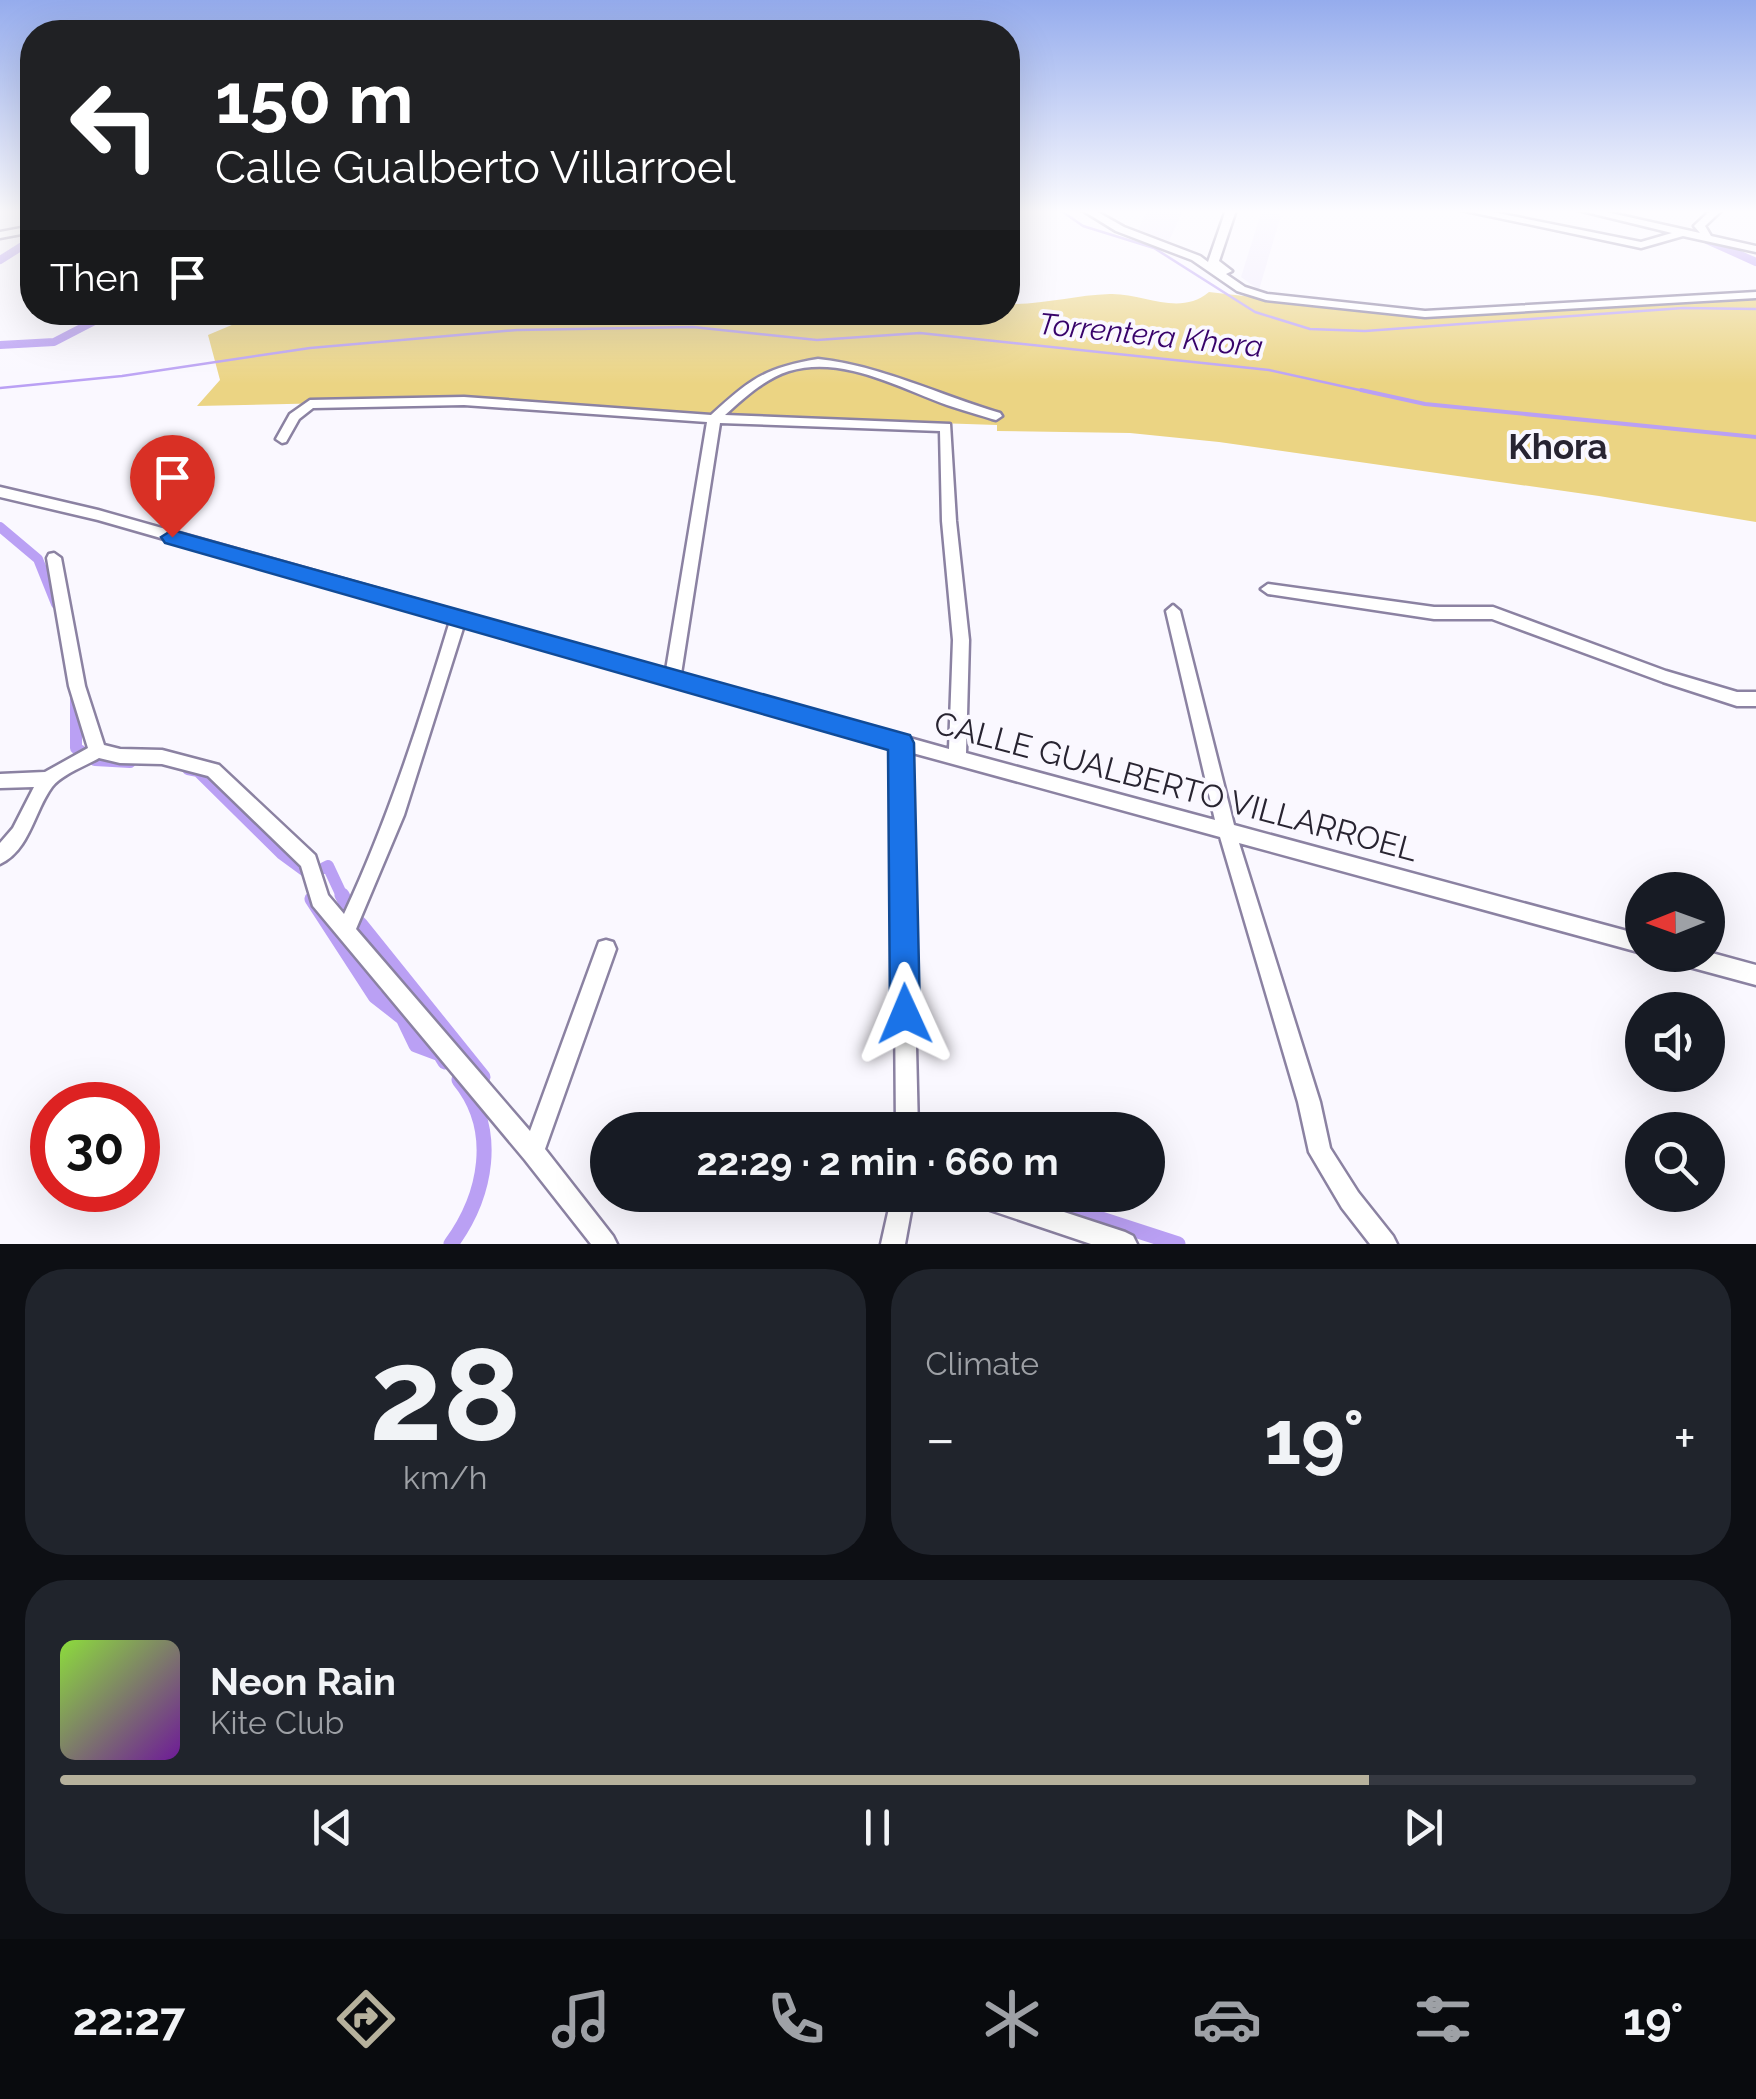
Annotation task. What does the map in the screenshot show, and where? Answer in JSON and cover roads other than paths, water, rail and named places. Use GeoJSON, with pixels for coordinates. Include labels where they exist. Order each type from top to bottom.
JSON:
{"type":"FeatureCollection","features":[{"type":"Feature","properties":{"kind":"street"},"geometry":{"type":"LineString","coordinates":[[1211,268],[1240,288],[1266,296],[1425,314],[1756,295]]}},
{"type":"Feature","properties":{"kind":"street"},"geometry":{"type":"LineString","coordinates":[[1223,268],[1266,296]]}},
{"type":"Feature","properties":{"kind":"street"},"geometry":{"type":"LineString","coordinates":[[674,676],[714,419],[756,380],[810,364],[838,362],[863,367],[957,407],[996,416]]}},
{"type":"Feature","properties":{"kind":"street"},"geometry":{"type":"LineString","coordinates":[[282,439],[294,417],[310,404],[464,401],[714,419],[946,427],[949,521],[961,640],[956,758]]}},
{"type":"Feature","properties":{"kind":"street","name":"CALLE GUALBERTO VILLARROEL"},"geometry":{"type":"LineString","coordinates":[[0,492],[1625,939]]}},
{"type":"Feature","properties":{"kind":"street"},"geometry":{"type":"LineString","coordinates":[[54,558],[76,686],[96,751]]}},
{"type":"Feature","properties":{"kind":"street"},"geometry":{"type":"LineString","coordinates":[[1268,589],[1434,612],[1493,614],[1663,676],[1737,699],[1756,699]]}},
{"type":"Feature","properties":{"kind":"street"},"geometry":{"type":"LineString","coordinates":[[1173,611],[1226,829],[1320,1152],[1350,1200],[1385,1244]]}},
{"type":"Feature","properties":{"kind":"street"},"geometry":{"type":"LineString","coordinates":[[346,930],[375,871],[415,763],[459,616]]}},
{"type":"Feature","properties":{"kind":"street"},"geometry":{"type":"LineString","coordinates":[[901,743],[907,1112]]}},
{"type":"Feature","properties":{"kind":"street"},"geometry":{"type":"LineString","coordinates":[[0,781],[48,779],[96,751],[162,757],[213,770],[310,861],[320,900],[533,1152],[605,1244]]}},
{"type":"Feature","properties":{"kind":"street"},"geometry":{"type":"LineString","coordinates":[[0,856],[19,834],[48,779]]}},
{"type":"Feature","properties":{"kind":"street"},"geometry":{"type":"LineString","coordinates":[[533,1152],[606,950]]}},
{"type":"Feature","properties":{"kind":"street"},"geometry":{"type":"LineString","coordinates":[[1725,967],[1756,975]]}},
{"type":"Feature","properties":{"kind":"street"},"geometry":{"type":"LineString","coordinates":[[892,1244],[899,1212]]}},
{"type":"Feature","properties":{"kind":"street"},"geometry":{"type":"LineString","coordinates":[[1029,1212],[1125,1244]]}},
{"type":"Feature","properties":{"kind":"waterway"},"geometry":{"type":"LineString","coordinates":[[1186,268],[1255,312],[1310,329],[1365,331],[1683,308],[1756,309]]}},
{"type":"Feature","properties":{"kind":"waterway"},"geometry":{"type":"LineString","coordinates":[[0,345],[54,342],[87,325]]}},
{"type":"Feature","properties":{"kind":"waterway","name":"Torrentera Khora"},"geometry":{"type":"LineString","coordinates":[[0,388],[122,376],[310,348],[517,330],[693,327],[817,340],[920,333],[1269,370],[1373,393]]}},
{"type":"Feature","properties":{"kind":"waterway","name":"Torrentera Khora"},"geometry":{"type":"LineString","coordinates":[[1361,390],[1425,404],[1756,437]]}},
{"type":"Feature","properties":{"kind":"waterway"},"geometry":{"type":"LineString","coordinates":[[0,527],[38,559],[56,604]]}},
{"type":"Feature","properties":{"kind":"waterway"},"geometry":{"type":"LineString","coordinates":[[76,695],[76,748],[82,752]]}},
{"type":"Feature","properties":{"kind":"waterway"},"geometry":{"type":"LineString","coordinates":[[95,760],[130,762]]}},
{"type":"Feature","properties":{"kind":"waterway"},"geometry":{"type":"LineString","coordinates":[[188,769],[198,771],[282,854],[312,876]]}},
{"type":"Feature","properties":{"kind":"waterway"},"geometry":{"type":"LineString","coordinates":[[324,868],[328,866],[343,898]]}},
{"type":"Feature","properties":{"kind":"waterway"},"geometry":{"type":"LineString","coordinates":[[342,895],[352,915]]}},
{"type":"Feature","properties":{"kind":"waterway"},"geometry":{"type":"LineString","coordinates":[[312,899],[375,996],[403,1018],[416,1045],[440,1054],[445,1062]]}},
{"type":"Feature","properties":{"kind":"waterway"},"geometry":{"type":"LineString","coordinates":[[360,924],[483,1077]]}},
{"type":"Feature","properties":{"kind":"waterway"},"geometry":{"type":"LineString","coordinates":[[451,1244],[473,1205],[483,1163],[480,1120],[459,1080]]}},
{"type":"Feature","properties":{"kind":"waterway"},"geometry":{"type":"LineString","coordinates":[[1079,1212],[1178,1244]]}},
{"type":"Feature","properties":{"kind":"district","name":"Khora"},"geometry":{"type":"Point","coordinates":[1558,446]}}]}
